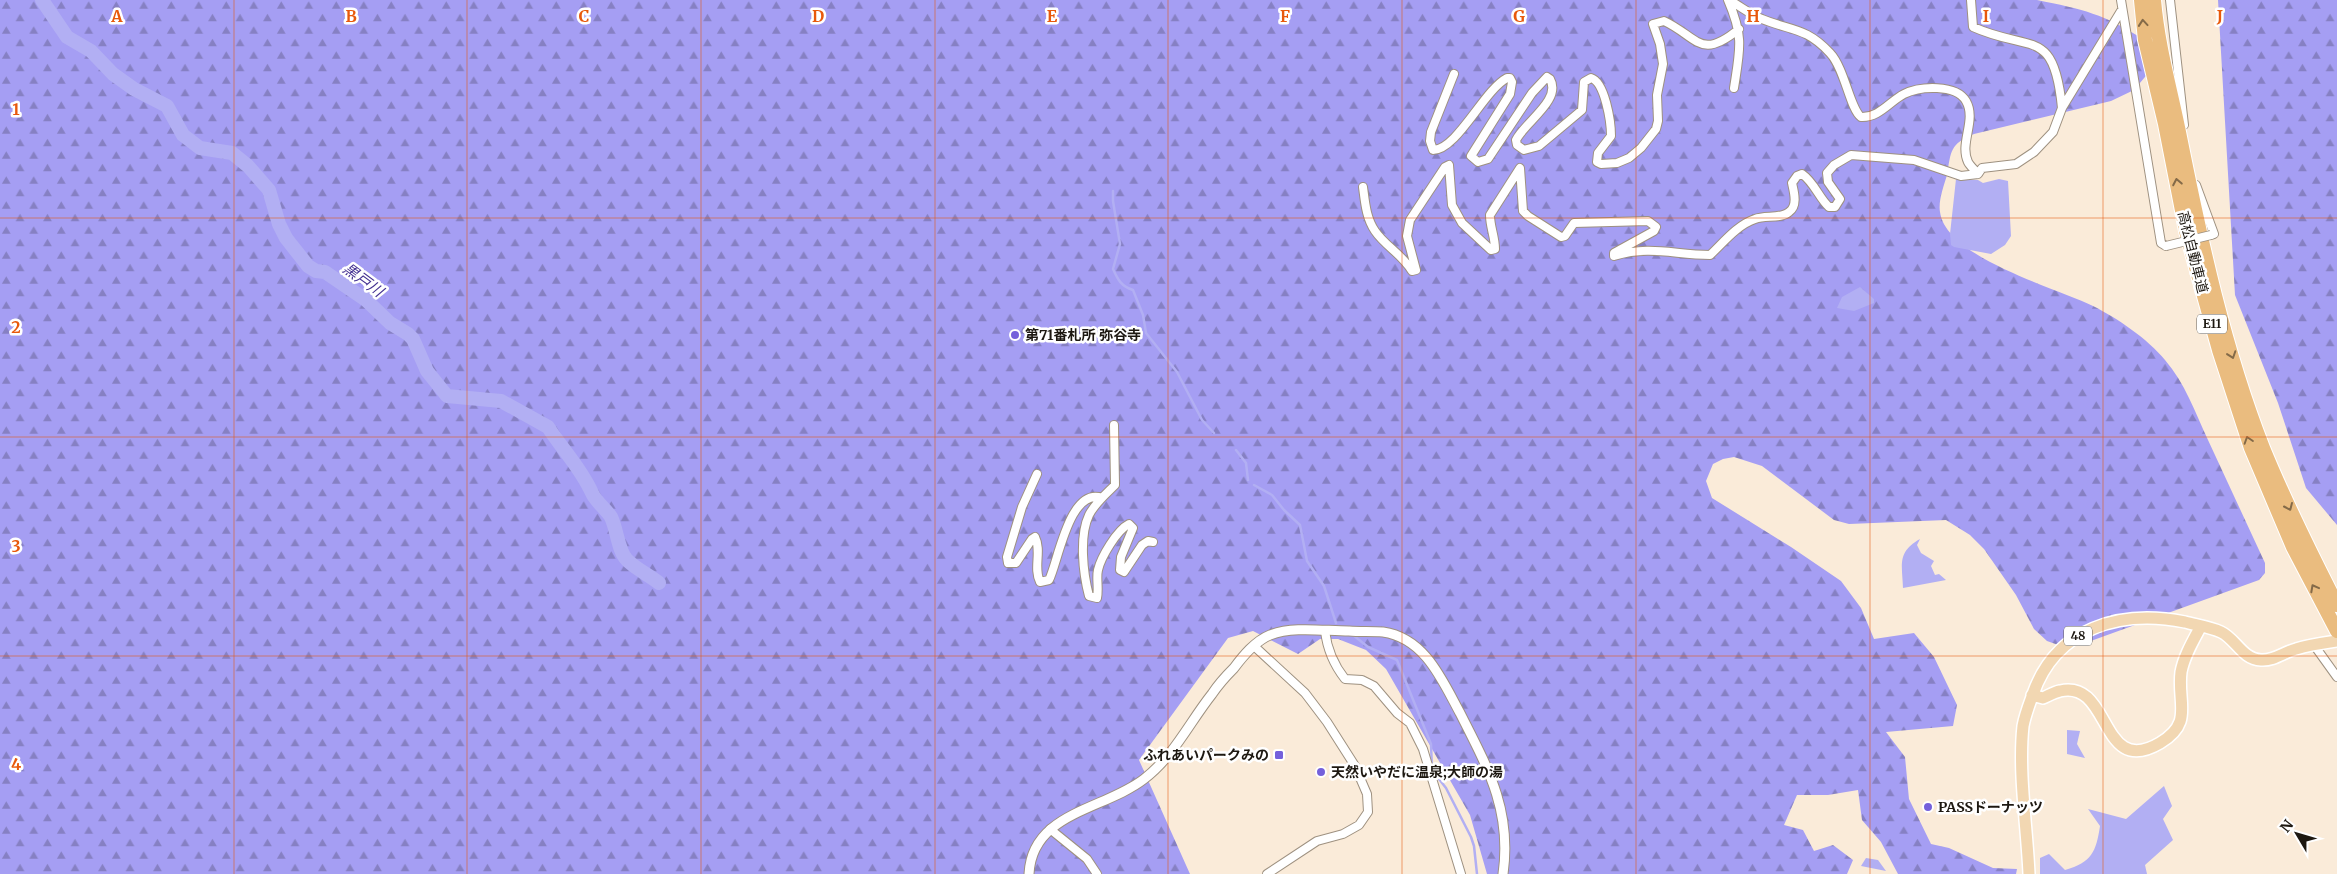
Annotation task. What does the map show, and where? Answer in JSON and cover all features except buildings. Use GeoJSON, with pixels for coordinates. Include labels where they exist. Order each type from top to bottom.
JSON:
{"type":"FeatureCollection","features":[{"type":"Feature","properties":{"kind":"highway","name":"高松自動車道"},"geometry":{"type":"LineString","coordinates":[[2141,0],[2145,40],[2165,124],[2186,231],[2218,350],[2258,466],[2293,547],[2337,631]]}},
{"type":"Feature","properties":{"kind":"highway","name":"高松自動車道"},"geometry":{"type":"LineString","coordinates":[[2154,0],[2157,36],[2198,228],[2228,346],[2263,448],[2306,546],[2337,606]]}},
{"type":"Feature","properties":{"kind":"main road","name":"48"},"geometry":{"type":"LineString","coordinates":[[2029,874],[2022,744],[2023,726],[2032,695],[2044,668],[2053,656],[2075,637],[2105,623],[2144,618],[2184,622],[2223,633],[2244,653],[2260,660],[2273,659],[2297,648],[2337,641]]}},
{"type":"Feature","properties":{"kind":"main road"},"geometry":{"type":"LineString","coordinates":[[2032,695],[2043,698],[2061,690],[2080,692],[2093,701],[2113,738],[2124,748],[2136,751],[2158,744],[2178,727],[2183,712],[2180,686],[2182,670],[2188,649],[2201,626]]}},
{"type":"Feature","properties":{"kind":"street"},"geometry":{"type":"LineString","coordinates":[[1728,0],[1739,29],[1741,46],[1734,88]]}},
{"type":"Feature","properties":{"kind":"street"},"geometry":{"type":"LineString","coordinates":[[1728,0],[1762,19],[1799,30],[1824,48],[1838,65],[1854,109],[1861,117],[1869,118],[1877,114],[1908,92],[1938,89],[1954,91],[1962,95],[1970,115],[1967,157],[1978,174]]}},
{"type":"Feature","properties":{"kind":"street"},"geometry":{"type":"LineString","coordinates":[[1972,0],[1973,27],[1998,37],[2029,42],[2047,54],[2060,81],[2062,108]]}},
{"type":"Feature","properties":{"kind":"street"},"geometry":{"type":"LineString","coordinates":[[2121,0],[2121,10],[2161,243],[2166,246],[2214,234],[2191,169],[2184,133],[2170,0]]}},
{"type":"Feature","properties":{"kind":"street"},"geometry":{"type":"LineString","coordinates":[[1363,187],[1367,215],[1376,232],[1405,259],[1412,271],[1416,270],[1407,236],[1410,220],[1445,167],[1449,165],[1452,205],[1462,223],[1491,250],[1496,250],[1490,224],[1490,215],[1520,168],[1523,210],[1528,216],[1561,237],[1566,236],[1574,224],[1648,221],[1655,225],[1654,231],[1614,253],[1614,256],[1634,251],[1663,250],[1686,255],[1710,255],[1741,227],[1755,219],[1783,215],[1791,211],[1795,198],[1792,183],[1797,176],[1802,174],[1807,177],[1824,203],[1829,208],[1835,207],[1840,199],[1828,182],[1827,173],[1834,165],[1852,155],[1914,160],[1961,176],[1978,174],[1982,168],[2016,164],[2034,152],[2053,132],[2062,108],[2121,10]]}},
{"type":"Feature","properties":{"kind":"street"},"geometry":{"type":"LineString","coordinates":[[1454,74],[1430,132],[1433,150],[1442,148],[1452,139],[1494,87],[1507,78],[1510,78],[1512,82],[1510,94],[1470,156],[1478,162],[1488,159],[1532,93],[1547,78],[1550,79],[1554,87],[1551,98],[1522,130],[1516,140],[1517,145],[1524,150],[1539,146],[1582,110],[1584,82],[1591,78],[1595,79],[1600,86],[1611,126],[1611,136],[1598,153],[1597,162],[1601,164],[1617,163],[1641,148],[1656,130],[1658,121],[1656,95],[1663,64],[1660,44],[1653,24],[1664,21],[1692,40],[1706,44],[1726,40],[1739,29]]}},
{"type":"Feature","properties":{"kind":"street"},"geometry":{"type":"LineString","coordinates":[[1114,425],[1115,485],[1089,515],[1083,548],[1089,596],[1097,598],[1099,588],[1098,570],[1121,528],[1129,524],[1133,528],[1121,557],[1120,570],[1124,572],[1142,545],[1148,541],[1153,542]]}},
{"type":"Feature","properties":{"kind":"street"},"geometry":{"type":"LineString","coordinates":[[1037,474],[1022,507],[1007,557],[1008,563],[1016,562],[1035,537],[1039,550],[1037,577],[1040,582],[1049,580],[1061,540],[1079,507],[1088,499],[1102,498]]}},
{"type":"Feature","properties":{"kind":"street"},"geometry":{"type":"LineString","coordinates":[[1029,874],[1029,864],[1038,841],[1050,829],[1077,813],[1134,787],[1147,778],[1177,746],[1212,694],[1254,646],[1270,635],[1285,631],[1325,631],[1384,632],[1404,640],[1422,652],[1433,664],[1478,749],[1492,780],[1502,810],[1507,848],[1503,874]]}},
{"type":"Feature","properties":{"kind":"street"},"geometry":{"type":"LineString","coordinates":[[1325,631],[1327,644],[1338,671],[1345,679],[1362,680],[1374,686],[1397,713],[1410,723],[1423,749],[1461,874]]}},
{"type":"Feature","properties":{"kind":"street"},"geometry":{"type":"LineString","coordinates":[[2316,645],[2337,677]]}},
{"type":"Feature","properties":{"kind":"street"},"geometry":{"type":"LineString","coordinates":[[1254,646],[1305,693],[1327,722],[1355,766],[1367,794],[1368,812],[1359,825],[1343,834],[1317,841],[1267,874]]}},
{"type":"Feature","properties":{"kind":"street"},"geometry":{"type":"LineString","coordinates":[[1050,829],[1087,860],[1097,874]]}},
{"type":"Feature","properties":{"kind":"green space"},"geometry":{"type":"Polygon","coordinates":[[[0,0],[2037,0],[2067,6],[2105,18],[2144,40],[2150,71],[2134,90],[2111,101],[1974,134],[1960,141],[1951,154],[1941,198],[1940,212],[1947,229],[1961,244],[2005,270],[2093,306],[2132,330],[2158,352],[2172,369],[2189,398],[2265,563],[2265,573],[2259,580],[2077,646],[2061,646],[2047,641],[2034,629],[2016,595],[1984,549],[1970,535],[1946,520],[1849,524],[1834,520],[1762,466],[1734,457],[1723,459],[1713,464],[1706,481],[1712,498],[1791,547],[1841,581],[1861,608],[1874,639],[1914,633],[1934,657],[1957,705],[1953,726],[1886,732],[1905,757],[1909,799],[1931,844],[1949,848],[1993,868],[2017,869],[2016,874],[1898,874],[1881,842],[1862,820],[1858,790],[1828,795],[1797,795],[1784,825],[1803,830],[1814,851],[1833,845],[1853,860],[1847,874],[1487,874],[1470,815],[1386,669],[1366,650],[1338,639],[1320,639],[1298,654],[1253,631],[1228,638],[1139,760],[1190,874],[0,874],[0,0]]]}},
{"type":"Feature","properties":{"kind":"green space"},"geometry":{"type":"Polygon","coordinates":[[[2218,0],[2337,0],[2337,525],[2306,488],[2278,403],[2235,295],[2218,0]]]}},
{"type":"Feature","properties":{"kind":"shaded area"},"geometry":{"type":"Polygon","coordinates":[[[1956,179],[1978,180],[1983,183],[1999,179],[2008,181],[2011,236],[2005,245],[1991,254],[1951,245],[1950,234],[1956,179]]]}},
{"type":"Feature","properties":{"kind":"shaded area"},"geometry":{"type":"Polygon","coordinates":[[[1860,287],[1874,299],[1874,303],[1854,311],[1837,308],[1842,297],[1860,287]]]}},
{"type":"Feature","properties":{"kind":"shaded area"},"geometry":{"type":"Polygon","coordinates":[[[1920,539],[1917,545],[1921,553],[1934,561],[1931,566],[1935,575],[1939,574],[1946,580],[1903,588],[1902,559],[1908,549],[1920,539]]]}},
{"type":"Feature","properties":{"kind":"shaded area"},"geometry":{"type":"Polygon","coordinates":[[[2067,730],[2080,731],[2077,744],[2085,758],[2067,754],[2067,730]]]}},
{"type":"Feature","properties":{"kind":"shaded area"},"geometry":{"type":"Polygon","coordinates":[[[2164,786],[2172,806],[2163,819],[2173,840],[2145,865],[2147,874],[2040,874],[2040,858],[2049,854],[2065,870],[2081,863],[2091,855],[2097,843],[2100,826],[2088,809],[2126,819],[2164,786]]]}},
{"type":"Feature","properties":{"kind":"shaded area"},"geometry":{"type":"Polygon","coordinates":[[[1866,858],[1878,860],[1886,871],[1861,866],[1866,858]]]}},
{"type":"Feature","properties":{"kind":"waterway","name":"黒戸川"},"geometry":{"type":"LineString","coordinates":[[42,0],[67,37],[91,51],[113,74],[134,89],[167,106],[183,135],[200,148],[232,153],[248,166],[269,190],[279,224],[286,238],[308,266],[316,271],[325,272],[366,300],[390,323],[408,334],[413,339],[427,371],[447,396],[501,401],[548,427],[582,475],[596,499],[611,517],[624,556],[634,566],[659,583]]}},
{"type":"Feature","properties":{"kind":"waterway"},"geometry":{"type":"LineString","coordinates":[[1113,191],[1120,244],[1113,269],[1120,282],[1133,290],[1143,315],[1146,333],[1177,372],[1202,420],[1214,433]]}},
{"type":"Feature","properties":{"kind":"waterway"},"geometry":{"type":"LineString","coordinates":[[1236,450],[1246,463],[1248,480]]}},
{"type":"Feature","properties":{"kind":"waterway"},"geometry":{"type":"LineString","coordinates":[[1254,485],[1272,495],[1300,525],[1307,561],[1324,586],[1336,623]]}},
{"type":"Feature","properties":{"kind":"waterway"},"geometry":{"type":"LineString","coordinates":[[1353,635],[1368,647],[1397,660],[1431,744],[1432,770],[1446,788],[1471,837],[1474,846],[1477,874]]}},
{"type":"Feature","properties":{"kind":"place","name":"第71番札所 弥谷寺"},"geometry":{"type":"Point","coordinates":[1015,335]}},
{"type":"Feature","properties":{"kind":"place","name":"ふれあいパークみの"},"geometry":{"type":"Point","coordinates":[1279,755]}},
{"type":"Feature","properties":{"kind":"place","name":"天然いやだに温泉;大師の湯"},"geometry":{"type":"Point","coordinates":[1321,772]}},
{"type":"Feature","properties":{"kind":"place","name":"PASSドーナッツ"},"geometry":{"type":"Point","coordinates":[1928,807]}}]}
